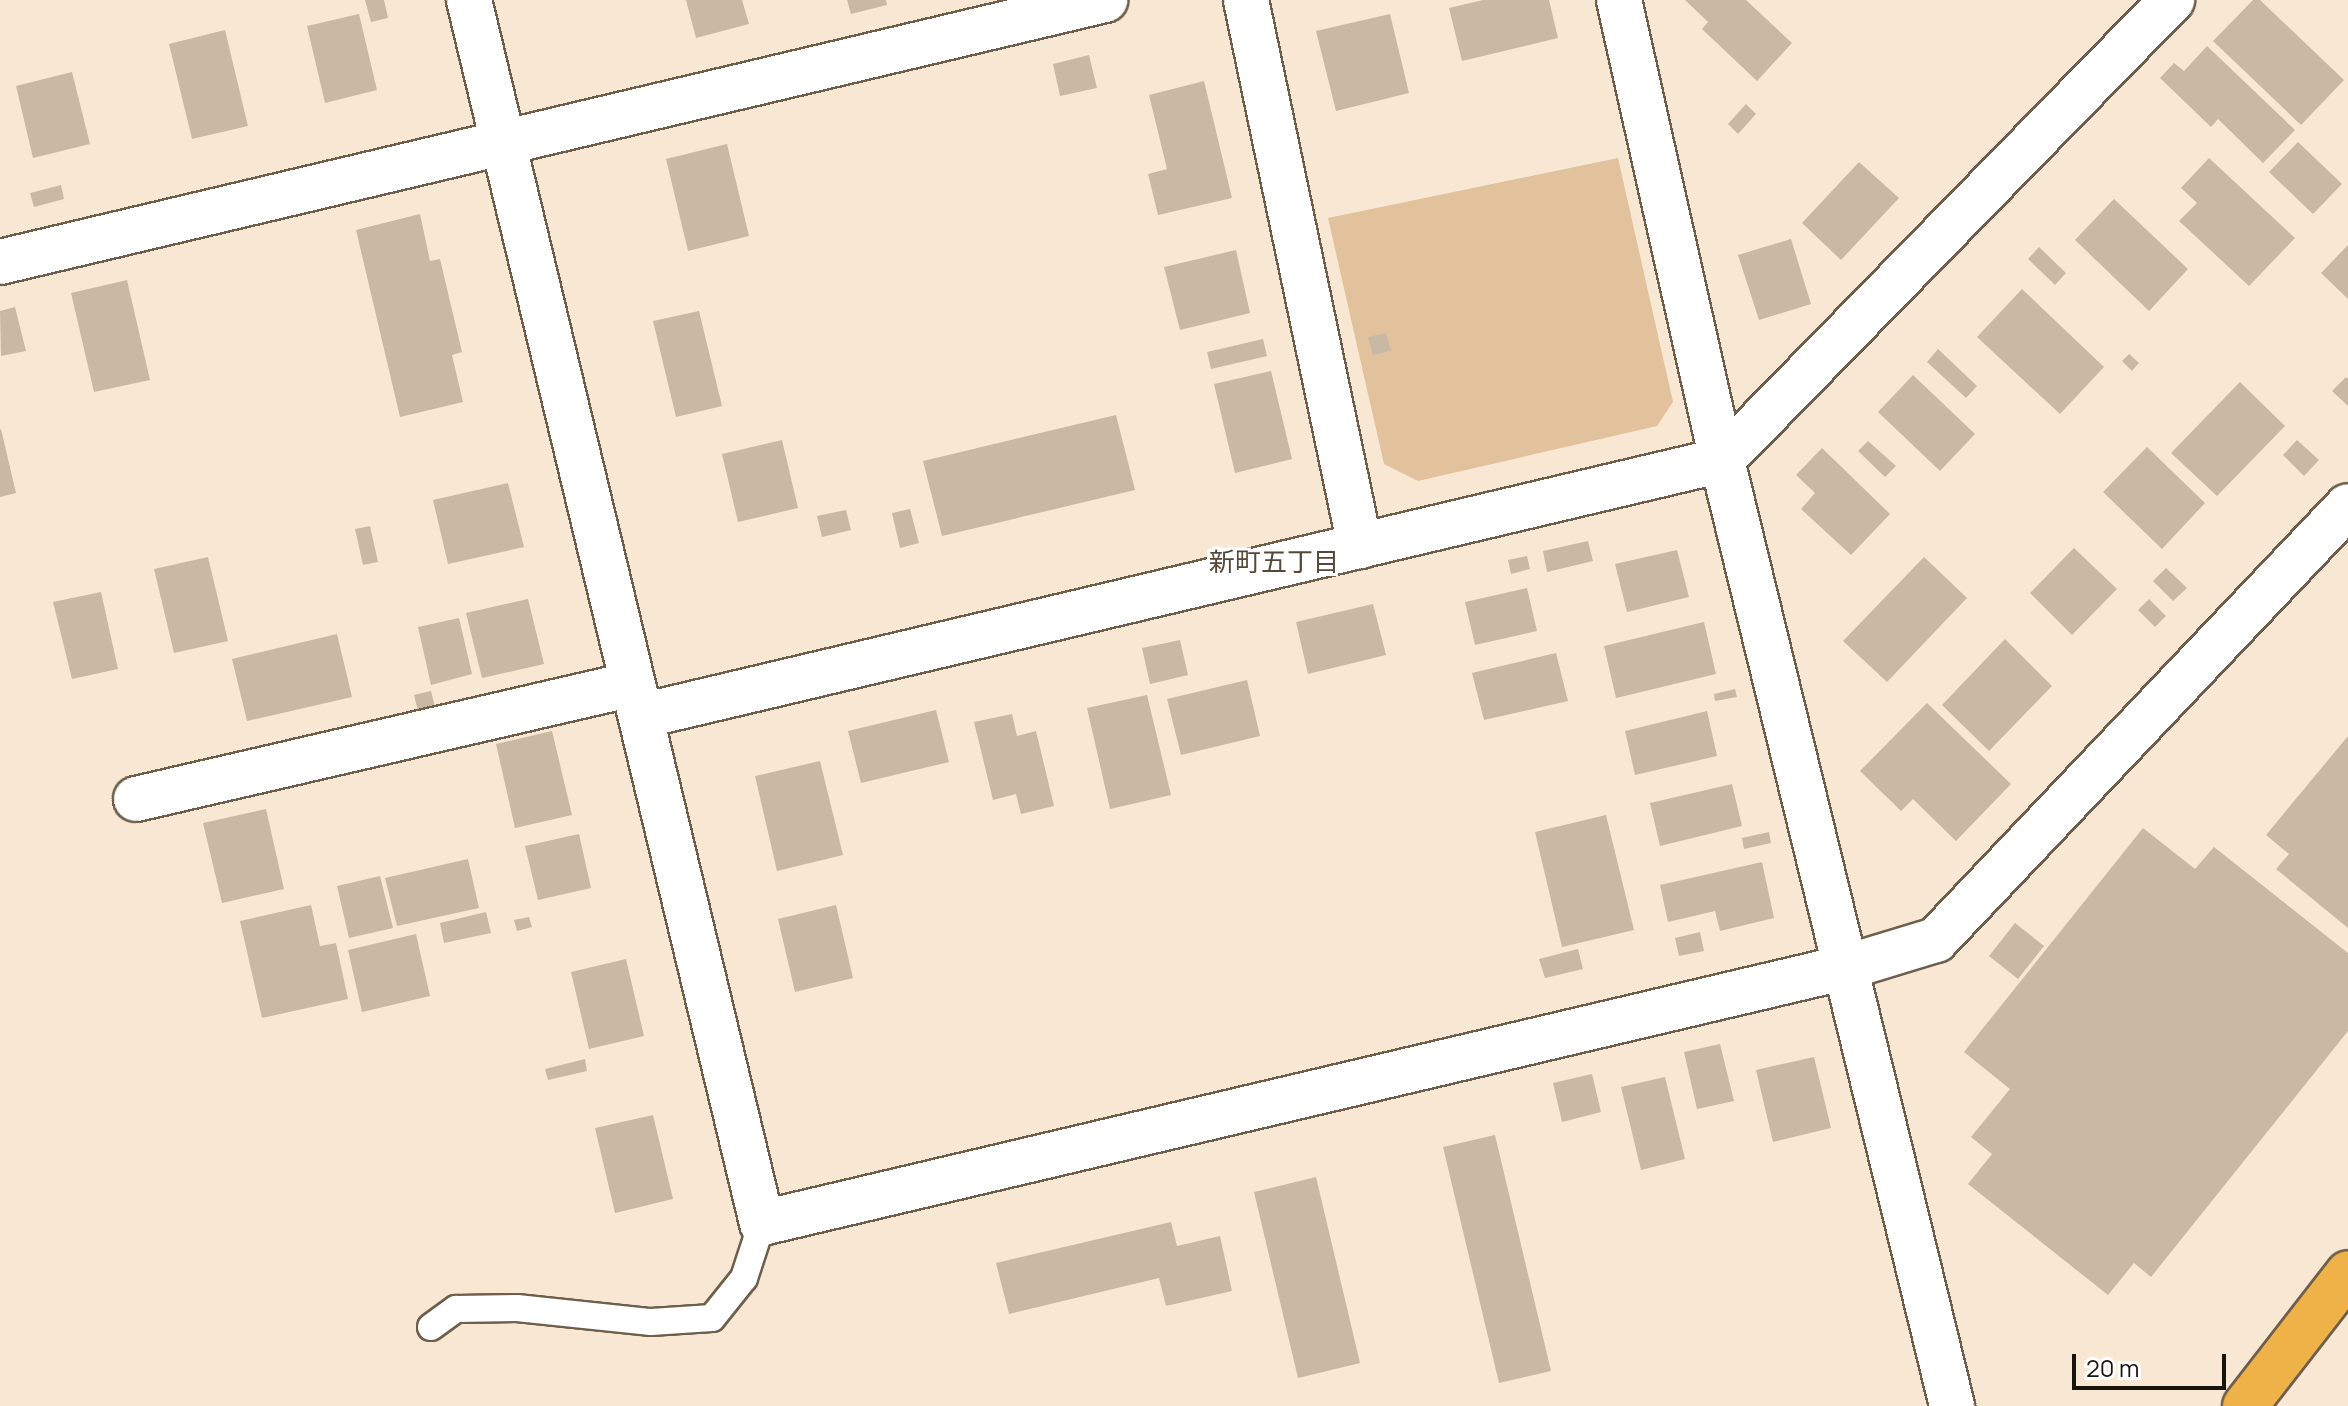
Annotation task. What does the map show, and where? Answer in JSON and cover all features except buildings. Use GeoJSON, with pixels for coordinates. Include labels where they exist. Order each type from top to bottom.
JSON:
{"type":"FeatureCollection","features":[{"type":"Feature","properties":{"kind":"highway"},"geometry":{"type":"LineString","coordinates":[[2245,1406],[2348,1273]]}},
{"type":"Feature","properties":{"kind":"street"},"geometry":{"type":"LineString","coordinates":[[469,0],[762,1223],[1847,967],[1936,940],[2348,506]]}},
{"type":"Feature","properties":{"kind":"street"},"geometry":{"type":"LineString","coordinates":[[0,262],[504,145],[1105,0]]}},
{"type":"Feature","properties":{"kind":"street"},"geometry":{"type":"LineString","coordinates":[[1246,0],[1360,546]]}},
{"type":"Feature","properties":{"kind":"street"},"geometry":{"type":"LineString","coordinates":[[1619,0],[1722,460],[1952,1406]]}},
{"type":"Feature","properties":{"kind":"street"},"geometry":{"type":"LineString","coordinates":[[136,799],[637,700],[1360,546],[1722,460],[2172,0]]}},
{"type":"Feature","properties":{"kind":"lane"},"geometry":{"type":"LineString","coordinates":[[431,1327],[456,1309],[517,1308],[651,1322],[712,1318],[744,1278],[762,1223]]}},
{"type":"Feature","properties":{"kind":"shaded area"},"geometry":{"type":"Polygon","coordinates":[[[1618,158],[1673,402],[1657,426],[1418,481],[1384,464],[1328,218],[1618,158]]]}},
{"type":"Feature","properties":{"kind":"district","name":"新町五丁目"},"geometry":{"type":"Point","coordinates":[1274,562]}}]}
